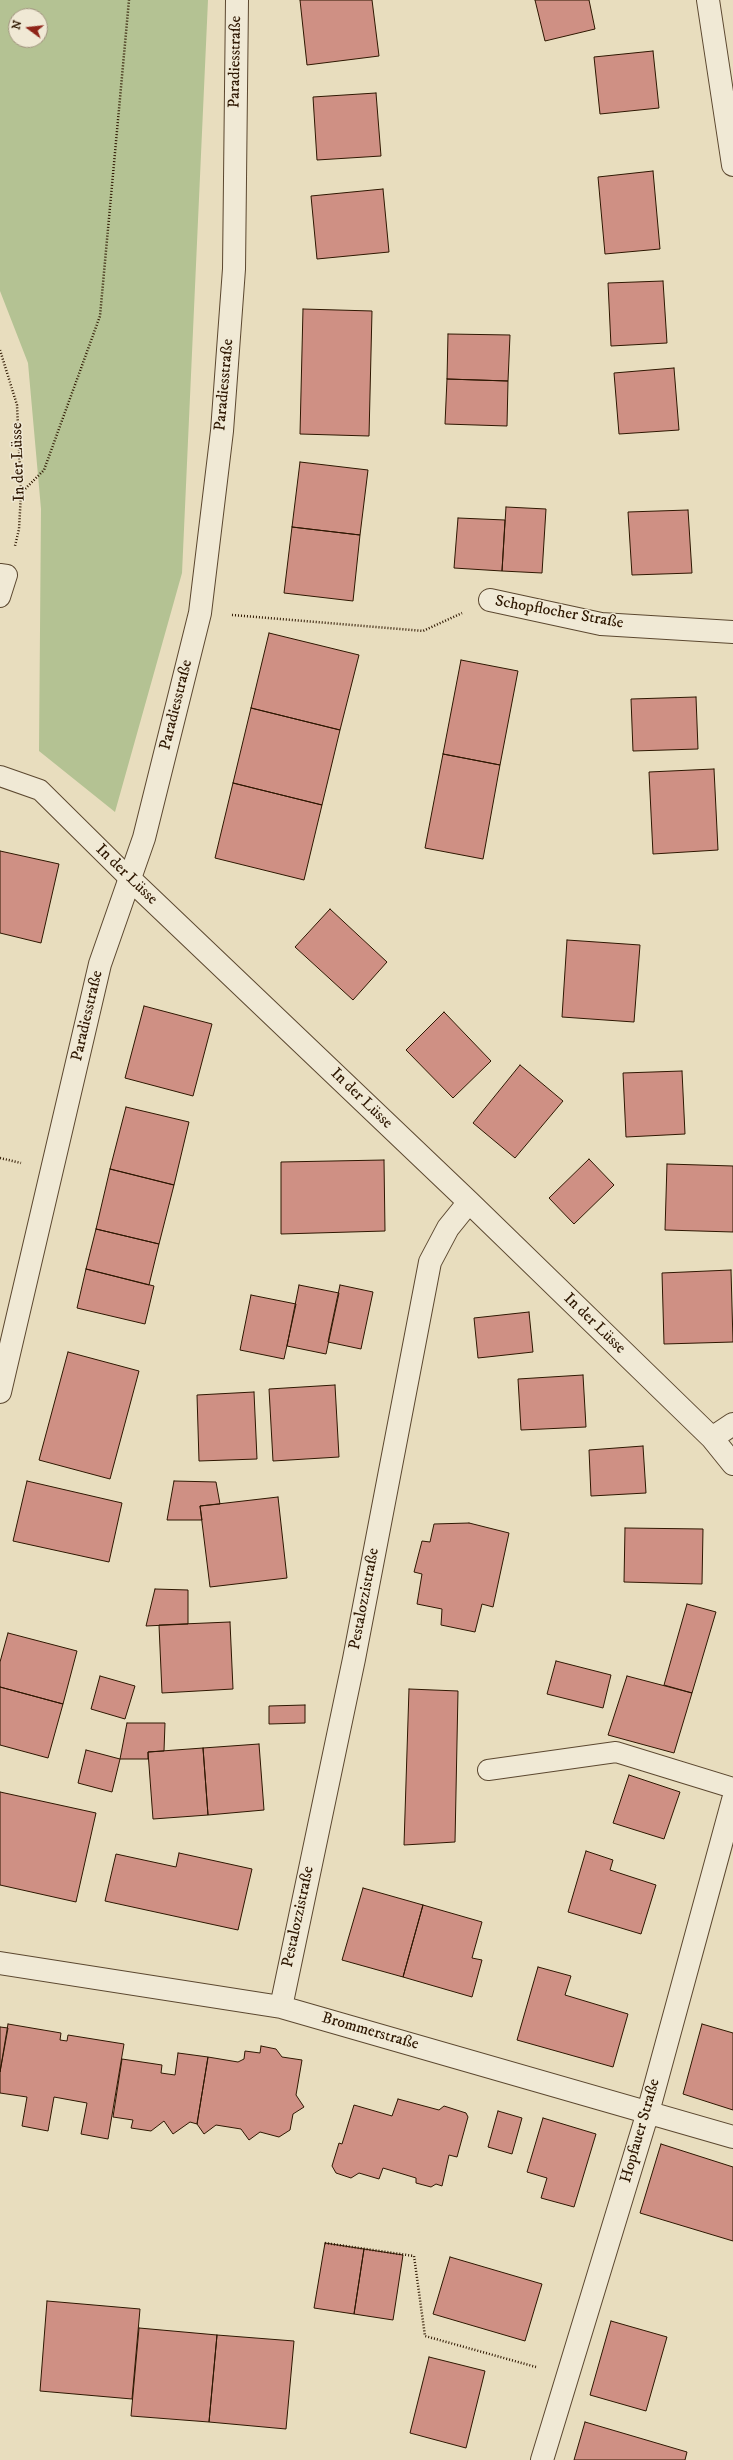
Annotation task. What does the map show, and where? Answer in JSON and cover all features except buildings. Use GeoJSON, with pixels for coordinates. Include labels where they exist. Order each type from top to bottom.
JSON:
{"type":"FeatureCollection","features":[{"type":"Feature","properties":{"kind":"street","name":"Paradiesstraße"},"geometry":{"type":"LineString","coordinates":[[0,1392],[100,964],[144,838],[200,612],[222,431],[234,269],[237,0]]}},
{"type":"Feature","properties":{"kind":"street"},"geometry":{"type":"LineString","coordinates":[[708,0],[733,165]]}},
{"type":"Feature","properties":{"kind":"street","name":"Schopflocher Straße"},"geometry":{"type":"LineString","coordinates":[[490,600],[601,624],[733,632]]}},
{"type":"Feature","properties":{"kind":"street","name":"In der Lüsse"},"geometry":{"type":"LineString","coordinates":[[129,878],[469,1202],[712,1438],[733,1464]]}},
{"type":"Feature","properties":{"kind":"street","name":"Pestalozzistraße"},"geometry":{"type":"LineString","coordinates":[[281,2007],[354,1659],[430,1262],[448,1228],[469,1202]]}},
{"type":"Feature","properties":{"kind":"street"},"geometry":{"type":"LineString","coordinates":[[712,1438],[733,1424]]}},
{"type":"Feature","properties":{"kind":"street","name":"Hopfauer Straße"},"geometry":{"type":"LineString","coordinates":[[542,2460],[648,2112],[733,1800]]}},
{"type":"Feature","properties":{"kind":"street","name":"Brommerstraße"},"geometry":{"type":"LineString","coordinates":[[0,1963],[281,2007],[733,2137]]}},
{"type":"Feature","properties":{"kind":"lane"},"geometry":{"type":"LineString","coordinates":[[0,597],[4,575]]}},
{"type":"Feature","properties":{"kind":"lane","name":"In der Lüsse"},"geometry":{"type":"LineString","coordinates":[[1,777],[40,790],[129,878]]}},
{"type":"Feature","properties":{"kind":"lane"},"geometry":{"type":"LineString","coordinates":[[488,1770],[616,1752],[733,1788]]}},
{"type":"Feature","properties":{"kind":"path"},"geometry":{"type":"LineString","coordinates":[[21,493],[44,470],[100,316],[130,0]]}},
{"type":"Feature","properties":{"kind":"path","name":"In der Lüsse"},"geometry":{"type":"LineString","coordinates":[[0,350],[17,405],[21,493],[19,529],[4,575]]}},
{"type":"Feature","properties":{"kind":"path","name":"Schopflocher Straße"},"geometry":{"type":"LineString","coordinates":[[200,612],[423,631],[490,600]]}},
{"type":"Feature","properties":{"kind":"path"},"geometry":{"type":"LineString","coordinates":[[325,2243],[414,2256],[425,2336],[568,2375]]}},
{"type":"Feature","properties":{"kind":"green space"},"geometry":{"type":"Polygon","coordinates":[[[0,0],[208,0],[182,573],[115,812],[39,751],[41,509],[28,363],[0,291],[0,0]]]}}]}
